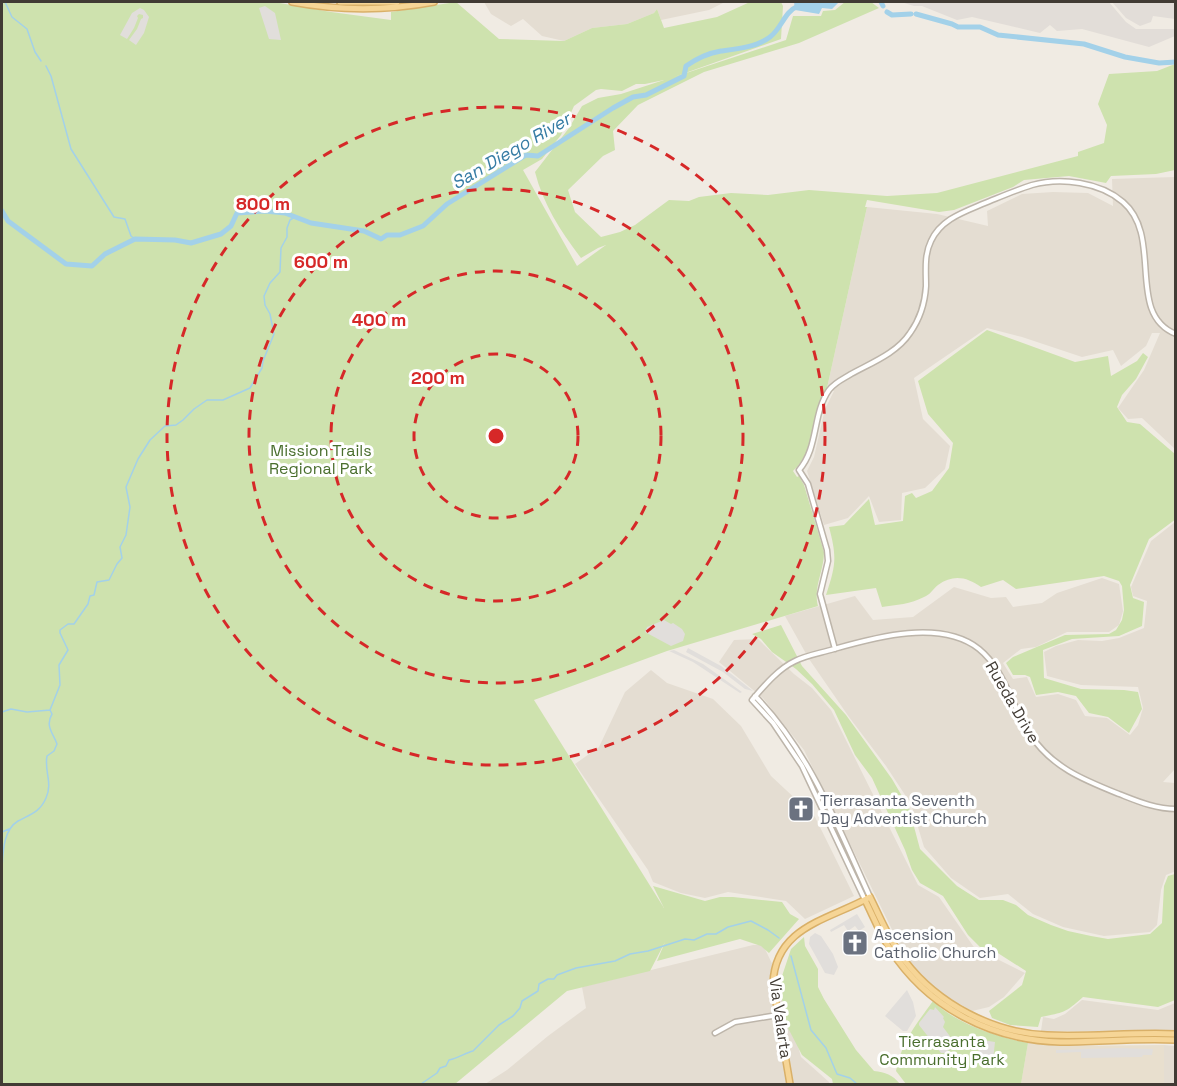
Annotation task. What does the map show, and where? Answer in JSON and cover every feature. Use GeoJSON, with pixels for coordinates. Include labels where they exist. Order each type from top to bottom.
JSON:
{"type":"FeatureCollection","features":[{"type":"Feature","properties":{"kind":"main road"},"geometry":{"type":"LineString","coordinates":[[292,2],[327,8],[356,9],[394,9],[434,2]]}},
{"type":"Feature","properties":{"kind":"main road"},"geometry":{"type":"LineString","coordinates":[[340,2],[397,2]]}},
{"type":"Feature","properties":{"kind":"main road"},"geometry":{"type":"LineString","coordinates":[[868,898],[903,960],[934,992],[963,1011],[999,1026],[1034,1034],[1176,1034]]}},
{"type":"Feature","properties":{"kind":"main road"},"geometry":{"type":"LineString","coordinates":[[868,898],[889,947],[905,970],[931,997],[953,1012],[982,1026],[1033,1040],[1059,1042],[1176,1040]]}},
{"type":"Feature","properties":{"kind":"main road","name":"Via Valarta"},"geometry":{"type":"LineString","coordinates":[[790,1084],[778,1015],[774,975],[778,958],[787,943],[802,930],[868,898]]}},
{"type":"Feature","properties":{"kind":"main road"},"geometry":{"type":"LineString","coordinates":[[953,1012],[963,1011]]}},
{"type":"Feature","properties":{"kind":"street"},"geometry":{"type":"LineString","coordinates":[[835,649],[820,594],[828,561],[827,550],[808,484],[799,470],[810,453],[821,406],[831,387],[888,353],[910,334],[921,314],[927,252],[936,231],[949,219],[1029,186],[1079,183],[1102,189],[1130,209],[1141,228],[1147,293],[1152,312],[1160,324],[1169,332],[1176,334]]}},
{"type":"Feature","properties":{"kind":"street","name":"Rueda Drive"},"geometry":{"type":"LineString","coordinates":[[868,898],[802,766],[773,723],[752,700],[776,673],[796,660],[877,637],[929,633],[948,634],[964,640],[980,650],[992,662],[1029,733],[1051,759],[1079,778],[1154,807],[1176,809]]}},
{"type":"Feature","properties":{"kind":"street"},"geometry":{"type":"LineString","coordinates":[[755,696],[777,720],[801,754],[868,898]]}},
{"type":"Feature","properties":{"kind":"street"},"geometry":{"type":"LineString","coordinates":[[716,1033],[735,1022],[778,1015]]}},
{"type":"Feature","properties":{"kind":"shaded area"},"geometry":{"type":"Polygon","coordinates":[[[484,2],[725,2],[709,10],[661,20],[657,9],[654,13],[627,24],[592,28],[564,41],[542,36],[523,19],[511,26],[491,14],[484,2]]]}},
{"type":"Feature","properties":{"kind":"shaded area"},"geometry":{"type":"Polygon","coordinates":[[[901,2],[1109,2],[1126,22],[1136,29],[1175,29],[1175,36],[1149,47],[1082,29],[1057,31],[1050,25],[1040,33],[972,17],[957,20],[922,6],[901,2]]]}},
{"type":"Feature","properties":{"kind":"shaded area"},"geometry":{"type":"Polygon","coordinates":[[[1112,2],[1175,2],[1175,19],[1153,16],[1151,22],[1140,26],[1126,18],[1112,2]]]}},
{"type":"Feature","properties":{"kind":"shaded area"},"geometry":{"type":"Polygon","coordinates":[[[265,6],[275,13],[281,40],[269,39],[259,8],[265,6]]]}},
{"type":"Feature","properties":{"kind":"shaded area"},"geometry":{"type":"Polygon","coordinates":[[[140,8],[149,17],[144,33],[136,45],[129,40],[143,15],[137,16],[134,28],[127,39],[120,35],[132,13],[140,8]]]}},
{"type":"Feature","properties":{"kind":"shaded area"},"geometry":{"type":"Polygon","coordinates":[[[1175,177],[1175,449],[1142,418],[1128,419],[1118,408],[1144,370],[1160,333],[1152,333],[1146,346],[1121,366],[1113,350],[1082,357],[987,328],[914,378],[923,419],[950,446],[945,469],[925,488],[902,493],[901,520],[879,522],[869,496],[848,518],[824,525],[807,471],[814,457],[825,409],[834,391],[827,388],[867,207],[937,214],[988,226],[987,211],[1022,194],[1088,193],[1113,206],[1112,179],[1175,177]]]}},
{"type":"Feature","properties":{"kind":"shaded area"},"geometry":{"type":"Polygon","coordinates":[[[1175,522],[1175,769],[1163,782],[1175,783],[1176,871],[1166,875],[1161,890],[1157,925],[1150,932],[1104,936],[1063,927],[1033,914],[1008,894],[980,898],[951,878],[924,847],[911,804],[809,659],[785,616],[855,596],[873,620],[913,617],[954,587],[991,598],[1006,597],[1013,607],[1042,603],[1057,593],[1102,578],[1119,584],[1123,611],[1119,625],[1109,632],[1067,632],[1036,647],[1021,649],[1003,663],[1013,679],[1027,677],[1036,697],[1058,694],[1076,700],[1085,716],[1107,718],[1130,735],[1138,725],[1143,708],[1138,687],[1081,685],[1047,676],[1044,652],[1078,640],[1102,641],[1119,638],[1144,628],[1147,601],[1133,596],[1131,587],[1151,541],[1175,522]]]}},
{"type":"Feature","properties":{"kind":"shaded area"},"geometry":{"type":"Polygon","coordinates":[[[664,620],[682,629],[685,634],[683,641],[671,646],[645,632],[647,627],[664,620]]]}},
{"type":"Feature","properties":{"kind":"shaded area"},"geometry":{"type":"Polygon","coordinates":[[[758,639],[812,688],[831,710],[918,885],[939,897],[978,953],[987,949],[999,960],[1025,973],[1004,997],[989,1007],[972,1011],[939,992],[906,958],[804,750],[763,698],[719,662],[734,640],[758,639]]]}},
{"type":"Feature","properties":{"kind":"shaded area"},"geometry":{"type":"Polygon","coordinates":[[[688,648],[721,666],[753,691],[745,689],[723,672],[686,652],[688,648]]]}},
{"type":"Feature","properties":{"kind":"shaded area"},"geometry":{"type":"Polygon","coordinates":[[[674,650],[703,664],[742,692],[740,693],[693,662],[669,651],[674,650]]]}},
{"type":"Feature","properties":{"kind":"shaded area"},"geometry":{"type":"Polygon","coordinates":[[[651,670],[667,683],[713,699],[741,726],[771,776],[815,817],[854,896],[805,919],[786,901],[728,892],[705,898],[681,893],[653,882],[648,870],[575,764],[599,747],[625,692],[651,670]]]}},
{"type":"Feature","properties":{"kind":"shaded area"},"geometry":{"type":"Polygon","coordinates":[[[857,914],[865,927],[859,931],[855,926],[848,931],[844,925],[831,932],[830,930],[857,914]]]}},
{"type":"Feature","properties":{"kind":"shaded area"},"geometry":{"type":"Polygon","coordinates":[[[815,933],[821,936],[833,954],[838,967],[834,975],[825,973],[809,944],[810,937],[815,933]]]}},
{"type":"Feature","properties":{"kind":"shaded area"},"geometry":{"type":"Polygon","coordinates":[[[753,945],[763,945],[780,980],[801,1057],[830,1084],[485,1084],[507,1070],[586,1008],[582,987],[753,945]]]}},
{"type":"Feature","properties":{"kind":"shaded area"},"geometry":{"type":"Polygon","coordinates":[[[907,990],[916,1016],[907,1031],[903,1031],[885,1016],[907,990]]]}},
{"type":"Feature","properties":{"kind":"shaded area"},"geometry":{"type":"Polygon","coordinates":[[[1082,1000],[1158,1010],[1175,1003],[1175,1031],[1041,1031],[1043,1017],[1054,1019],[1065,1014],[1082,1000]]]}},
{"type":"Feature","properties":{"kind":"shaded area"},"geometry":{"type":"Polygon","coordinates":[[[935,1007],[944,1017],[943,1027],[955,1043],[945,1053],[941,1053],[919,1025],[930,1009],[934,1010],[935,1007]]]}},
{"type":"Feature","properties":{"kind":"shaded area"},"geometry":{"type":"Polygon","coordinates":[[[982,1040],[995,1042],[993,1060],[978,1058],[979,1044],[982,1040]]]}},
{"type":"Feature","properties":{"kind":"shaded area"},"geometry":{"type":"Polygon","coordinates":[[[1028,1043],[1064,1046],[1164,1045],[1164,1084],[1021,1084],[1028,1043]]]}},
{"type":"Feature","properties":{"kind":"shaded area"},"geometry":{"type":"Polygon","coordinates":[[[1164,1045],[1175,1046],[1175,1084],[1164,1084],[1164,1045]]]}},
{"type":"Feature","properties":{"kind":"shaded area"},"geometry":{"type":"Polygon","coordinates":[[[1153,1049],[1152,1055],[1142,1057],[1081,1058],[1081,1052],[1056,1053],[1056,1050],[1153,1049]]]}},
{"type":"Feature","properties":{"kind":"green space","name":"Mission Trails Regional Park"},"geometry":{"type":"Polygon","coordinates":[[[2,2],[274,2],[391,20],[391,12],[456,2],[499,39],[564,41],[592,28],[627,24],[654,13],[657,9],[664,28],[717,17],[750,2],[781,2],[783,6],[781,39],[674,77],[786,40],[793,16],[821,16],[823,11],[835,10],[845,2],[871,2],[879,8],[799,43],[704,72],[638,105],[613,131],[615,150],[603,156],[568,190],[575,212],[601,237],[635,225],[669,200],[689,201],[699,197],[731,193],[768,195],[809,190],[887,196],[937,193],[1078,156],[1078,152],[1104,143],[1107,125],[1098,104],[1109,74],[1157,71],[1175,64],[1175,170],[1156,174],[1111,176],[1106,183],[1069,176],[1024,180],[1013,187],[954,210],[939,212],[867,200],[827,388],[818,409],[806,453],[793,471],[804,485],[824,552],[817,592],[818,606],[667,651],[534,700],[664,908],[653,886],[705,901],[720,897],[733,897],[782,902],[790,914],[799,919],[769,953],[761,946],[740,939],[657,961],[665,942],[650,971],[567,991],[455,1084],[2,1084],[2,2]],[[664,80],[636,84],[622,91],[596,90],[574,106],[561,135],[542,159],[523,170],[577,266],[606,245],[581,258],[554,217],[538,184],[535,172],[569,128],[582,106],[598,98],[621,94],[664,80]]]}},
{"type":"Feature","properties":{"kind":"green space"},"geometry":{"type":"Polygon","coordinates":[[[987,330],[1075,362],[1108,356],[1111,376],[1137,361],[1143,353],[1148,357],[1136,379],[1122,395],[1117,407],[1127,422],[1140,424],[1175,454],[1176,519],[1149,539],[1130,585],[1133,598],[1144,602],[1142,626],[1119,636],[1072,639],[1043,650],[1044,678],[1081,689],[1138,692],[1142,709],[1129,733],[1108,717],[1089,713],[1076,696],[1058,692],[1036,695],[1030,677],[1013,675],[1006,663],[1013,657],[1065,635],[1109,634],[1116,630],[1122,620],[1124,610],[1122,586],[1119,581],[1104,576],[1016,589],[1003,580],[981,587],[965,579],[955,578],[938,585],[928,595],[919,599],[882,607],[876,588],[826,595],[834,561],[829,527],[844,525],[869,499],[875,525],[903,521],[905,496],[912,493],[916,498],[932,491],[949,468],[953,443],[928,414],[918,381],[987,330]]]}},
{"type":"Feature","properties":{"kind":"green space"},"geometry":{"type":"Polygon","coordinates":[[[781,625],[802,666],[846,715],[892,779],[909,808],[920,849],[957,886],[979,900],[1003,900],[1051,925],[1091,936],[1108,939],[1150,934],[1162,923],[1164,886],[1168,876],[1175,874],[1175,1000],[1158,1007],[1083,997],[1064,1011],[1041,1017],[1038,1027],[1010,1025],[992,1018],[989,1011],[1022,985],[1026,971],[990,948],[980,947],[968,935],[943,896],[920,883],[912,870],[872,778],[855,755],[834,710],[796,669],[752,634],[781,625]]]}},
{"type":"Feature","properties":{"kind":"green space"},"geometry":{"type":"Polygon","coordinates":[[[804,937],[805,946],[818,969],[818,987],[856,1050],[874,1071],[888,1074],[900,1084],[833,1084],[832,1079],[802,1055],[788,1028],[779,985],[791,949],[804,937]]]}},
{"type":"Feature","properties":{"kind":"green space","name":"Tierrasanta Community Park"},"geometry":{"type":"Polygon","coordinates":[[[933,1001],[965,1023],[1003,1037],[1028,1043],[1021,1084],[906,1084],[896,1071],[899,1060],[910,1034],[933,1001]]]}},
{"type":"Feature","properties":{"kind":"water"},"geometry":{"type":"Polygon","coordinates":[[[794,2],[839,2],[832,9],[822,8],[819,14],[795,10],[794,2]]]}},
{"type":"Feature","properties":{"kind":"waterway"},"geometry":{"type":"LineString","coordinates":[[5,2],[12,17],[27,29],[35,52],[41,61]]}},
{"type":"Feature","properties":{"kind":"waterway","name":"San Diego River"},"geometry":{"type":"LineString","coordinates":[[881,2],[883,6]]}},
{"type":"Feature","properties":{"kind":"waterway","name":"San Diego River"},"geometry":{"type":"LineString","coordinates":[[2,211],[8,221],[66,264],[92,266],[105,254],[135,239],[175,240],[191,243],[221,234],[231,226],[237,213],[265,211],[285,213],[311,223],[364,231],[381,239],[387,235],[400,235],[423,226],[447,204],[526,155],[538,156],[633,97],[646,95],[684,76],[686,66],[694,61],[712,53],[747,47],[765,40],[774,33],[789,12],[798,6]]}},
{"type":"Feature","properties":{"kind":"waterway","name":"San Diego River"},"geometry":{"type":"LineString","coordinates":[[887,12],[892,15],[911,14]]}},
{"type":"Feature","properties":{"kind":"waterway","name":"San Diego River"},"geometry":{"type":"LineString","coordinates":[[916,14],[958,27],[980,27],[998,35],[1084,44],[1125,57],[1159,63],[1176,62]]}},
{"type":"Feature","properties":{"kind":"waterway"},"geometry":{"type":"LineString","coordinates":[[46,66],[51,76],[71,149],[114,217],[125,219],[131,236],[135,239]]}},
{"type":"Feature","properties":{"kind":"waterway"},"geometry":{"type":"LineString","coordinates":[[2,868],[9,830],[18,821],[38,810],[48,793],[47,756],[54,751],[57,744],[49,726],[52,714],[50,710],[60,685],[59,665],[68,650],[60,630],[68,624],[74,624],[88,604],[90,596],[94,595],[97,582],[109,580],[122,558],[120,547],[126,535],[130,507],[126,487],[138,459],[150,440],[165,426],[176,425],[207,400],[223,400],[250,388],[262,368],[274,334],[264,296],[270,283],[280,272],[281,248],[287,237],[290,220],[295,217]]}},
{"type":"Feature","properties":{"kind":"waterway"},"geometry":{"type":"LineString","coordinates":[[2,712],[11,709],[27,712],[50,710]]}},
{"type":"Feature","properties":{"kind":"waterway"},"geometry":{"type":"LineString","coordinates":[[2,832],[9,829]]}},
{"type":"Feature","properties":{"kind":"waterway"},"geometry":{"type":"LineString","coordinates":[[421,1084],[437,1073],[440,1068],[446,1066],[449,1060],[473,1051],[499,1025],[513,1016],[520,1008],[522,1001],[538,991],[539,984],[548,979],[554,979],[557,975],[576,968],[615,961],[630,954],[648,951],[685,939],[694,940],[707,934],[716,934],[728,927],[751,921],[779,938]]}},
{"type":"Feature","properties":{"kind":"waterway"},"geometry":{"type":"LineString","coordinates":[[791,956],[811,1030],[826,1048],[837,1074],[850,1078],[857,1084]]}},
{"type":"Feature","properties":{"kind":"place","name":"Tierrasanta Seventh Day Adventist Church"},"geometry":{"type":"Point","coordinates":[801,809]}},
{"type":"Feature","properties":{"kind":"place","name":"Ascension Catholic Church"},"geometry":{"type":"Point","coordinates":[855,943]}}]}
